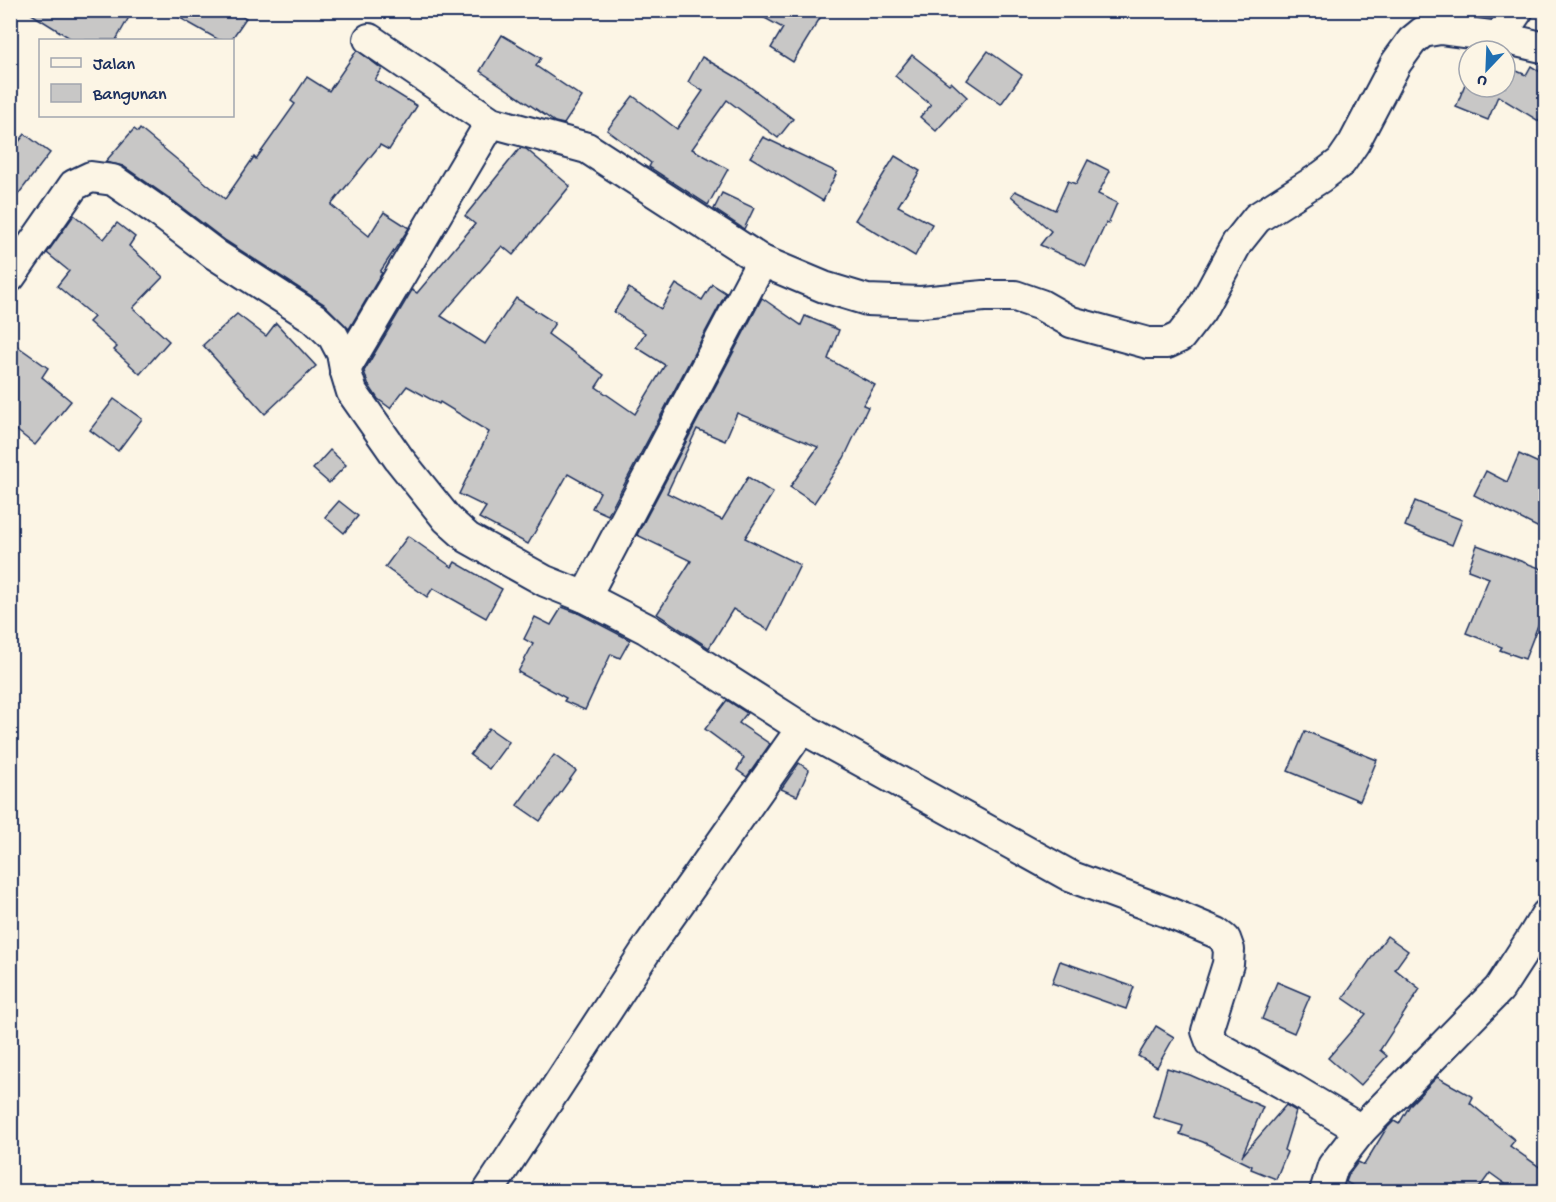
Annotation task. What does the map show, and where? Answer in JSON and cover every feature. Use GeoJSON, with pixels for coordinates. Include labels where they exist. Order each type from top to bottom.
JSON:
{"type":"FeatureCollection","features":[{"type":"Feature","properties":{"kind":"street"},"geometry":{"type":"LineString","coordinates":[[1499,37],[1518,10]]}},
{"type":"Feature","properties":{"kind":"street"},"geometry":{"type":"LineString","coordinates":[[369,39],[491,122],[587,148],[762,261],[824,287],[867,300],[921,302],[984,296],[1015,296],[1041,305],[1071,322],[1148,344],[1167,343],[1180,338],[1207,300],[1237,243],[1257,218],[1341,162],[1354,143],[1396,63],[1412,41],[1423,32],[1440,29],[1499,37],[1545,48]]}},
{"type":"Feature","properties":{"kind":"street"},"geometry":{"type":"LineString","coordinates":[[345,369],[491,122]]}},
{"type":"Feature","properties":{"kind":"street"},"geometry":{"type":"LineString","coordinates":[[10,277],[74,185],[91,177],[113,180],[216,255],[314,318],[333,336],[342,353],[352,392],[399,459],[447,519],[468,538],[545,581],[585,597],[647,629],[802,728],[1072,877],[1167,912],[1216,933],[1225,939],[1229,950],[1228,964],[1207,1031],[1211,1041],[1219,1048],[1361,1130]]}},
{"type":"Feature","properties":{"kind":"street"},"geometry":{"type":"LineString","coordinates":[[585,597],[762,261]]}},
{"type":"Feature","properties":{"kind":"street"},"geometry":{"type":"LineString","coordinates":[[488,1191],[651,943],[802,728]]}},
{"type":"Feature","properties":{"kind":"street"},"geometry":{"type":"LineString","coordinates":[[1325,1191],[1333,1166],[1361,1130],[1499,989],[1545,915]]}},
{"type":"Feature","properties":{"kind":"building"},"geometry":{"type":"Polygon","coordinates":[[[25,10],[133,10],[117,39],[71,39],[25,10]]]}},
{"type":"Feature","properties":{"kind":"building"},"geometry":{"type":"Polygon","coordinates":[[[166,10],[232,10],[246,18],[232,39],[217,39],[166,10]]]}},
{"type":"Feature","properties":{"kind":"building"},"geometry":{"type":"Polygon","coordinates":[[[750,10],[825,10],[793,62],[771,48],[783,28],[750,10]]]}},
{"type":"Feature","properties":{"kind":"building"},"geometry":{"type":"Polygon","coordinates":[[[502,35],[541,58],[536,66],[582,97],[564,124],[555,122],[480,71],[502,35]]]}},
{"type":"Feature","properties":{"kind":"building"},"geometry":{"type":"Polygon","coordinates":[[[357,50],[382,69],[375,80],[417,106],[389,150],[380,145],[331,205],[369,236],[384,212],[409,228],[380,272],[382,273],[349,329],[324,304],[226,241],[123,166],[105,162],[134,129],[138,132],[140,129],[225,199],[295,104],[291,101],[307,77],[329,91],[357,50]]]}},
{"type":"Feature","properties":{"kind":"building"},"geometry":{"type":"Polygon","coordinates":[[[988,51],[1022,75],[1001,104],[967,80],[988,51]]]}},
{"type":"Feature","properties":{"kind":"building"},"geometry":{"type":"Polygon","coordinates":[[[912,55],[949,84],[951,82],[967,97],[936,131],[920,117],[931,105],[895,76],[912,55]]]}},
{"type":"Feature","properties":{"kind":"building"},"geometry":{"type":"Polygon","coordinates":[[[702,57],[738,78],[793,119],[778,138],[727,100],[692,149],[728,169],[708,205],[649,167],[651,163],[607,130],[633,96],[677,129],[703,91],[688,82],[702,57]]]}},
{"type":"Feature","properties":{"kind":"building"},"geometry":{"type":"Polygon","coordinates":[[[1531,66],[1545,75],[1545,125],[1503,99],[1517,99],[1517,71],[1526,75],[1531,66]]]}},
{"type":"Feature","properties":{"kind":"building"},"geometry":{"type":"Polygon","coordinates":[[[1459,99],[1497,99],[1488,120],[1456,107],[1459,99]]]}},
{"type":"Feature","properties":{"kind":"building"},"geometry":{"type":"Polygon","coordinates":[[[25,134],[50,153],[10,205],[10,153],[25,134]]]}},
{"type":"Feature","properties":{"kind":"building"},"geometry":{"type":"Polygon","coordinates":[[[763,137],[837,172],[823,201],[750,157],[763,137]]]}},
{"type":"Feature","properties":{"kind":"building"},"geometry":{"type":"Polygon","coordinates":[[[520,148],[526,149],[570,186],[513,255],[502,246],[441,316],[485,344],[516,298],[555,323],[548,334],[604,375],[596,387],[635,414],[665,365],[636,347],[645,333],[614,312],[629,288],[661,309],[676,284],[702,300],[712,284],[726,293],[608,515],[592,508],[600,492],[568,474],[528,544],[479,518],[486,507],[459,494],[489,432],[440,402],[439,404],[407,386],[390,408],[378,399],[368,384],[364,371],[412,290],[417,293],[475,224],[465,216],[520,148]]]}},
{"type":"Feature","properties":{"kind":"building"},"geometry":{"type":"Polygon","coordinates":[[[895,156],[920,171],[898,206],[932,224],[915,256],[855,220],[895,156]]]}},
{"type":"Feature","properties":{"kind":"building"},"geometry":{"type":"Polygon","coordinates":[[[1088,160],[1110,171],[1098,194],[1117,203],[1086,266],[1040,245],[1051,231],[1011,196],[1015,191],[1055,210],[1068,181],[1076,184],[1088,160]]]}},
{"type":"Feature","properties":{"kind":"building"},"geometry":{"type":"Polygon","coordinates":[[[722,193],[754,208],[744,229],[714,209],[722,193]]]}},
{"type":"Feature","properties":{"kind":"building"},"geometry":{"type":"Polygon","coordinates":[[[74,215],[104,239],[117,223],[135,237],[129,246],[163,277],[133,308],[169,341],[140,374],[114,350],[117,347],[89,322],[94,317],[57,286],[69,271],[47,253],[74,215]]]}},
{"type":"Feature","properties":{"kind":"building"},"geometry":{"type":"Polygon","coordinates":[[[762,298],[801,325],[805,316],[839,330],[828,359],[875,385],[863,405],[868,407],[844,458],[814,503],[790,487],[818,447],[737,413],[725,441],[697,429],[667,493],[722,520],[748,477],[773,493],[745,538],[800,565],[768,630],[733,609],[709,648],[657,614],[691,561],[637,535],[762,298]]]}},
{"type":"Feature","properties":{"kind":"building"},"geometry":{"type":"Polygon","coordinates":[[[237,314],[266,336],[276,323],[316,366],[265,414],[203,345],[237,314]]]}},
{"type":"Feature","properties":{"kind":"building"},"geometry":{"type":"Polygon","coordinates":[[[10,341],[48,368],[42,377],[71,401],[35,445],[10,425],[10,341]]]}},
{"type":"Feature","properties":{"kind":"building"},"geometry":{"type":"Polygon","coordinates":[[[114,399],[142,419],[118,451],[90,430],[114,399]]]}},
{"type":"Feature","properties":{"kind":"building"},"geometry":{"type":"Polygon","coordinates":[[[330,450],[346,465],[329,483],[313,469],[330,450]]]}},
{"type":"Feature","properties":{"kind":"building"},"geometry":{"type":"Polygon","coordinates":[[[1519,454],[1545,466],[1545,531],[1474,495],[1486,471],[1507,482],[1519,454]]]}},
{"type":"Feature","properties":{"kind":"building"},"geometry":{"type":"Polygon","coordinates":[[[339,501],[358,516],[344,533],[325,517],[339,501]]]}},
{"type":"Feature","properties":{"kind":"building"},"geometry":{"type":"Polygon","coordinates":[[[1415,501],[1462,520],[1452,545],[1405,526],[1415,501]]]}},
{"type":"Feature","properties":{"kind":"building"},"geometry":{"type":"Polygon","coordinates":[[[408,536],[452,567],[455,562],[502,589],[486,618],[433,588],[427,597],[385,567],[408,536]]]}},
{"type":"Feature","properties":{"kind":"building"},"geometry":{"type":"Polygon","coordinates":[[[1477,545],[1545,570],[1545,607],[1525,659],[1500,650],[1502,647],[1466,633],[1489,578],[1468,570],[1477,545]]]}},
{"type":"Feature","properties":{"kind":"building"},"geometry":{"type":"Polygon","coordinates":[[[562,607],[630,640],[620,658],[611,654],[585,710],[564,701],[566,698],[518,672],[533,644],[524,639],[535,617],[551,625],[562,607]]]}},
{"type":"Feature","properties":{"kind":"building"},"geometry":{"type":"Polygon","coordinates":[[[727,700],[747,713],[739,723],[770,744],[747,777],[737,770],[744,758],[705,729],[727,700]]]}},
{"type":"Feature","properties":{"kind":"building"},"geometry":{"type":"Polygon","coordinates":[[[489,728],[509,742],[489,769],[470,755],[489,728]]]}},
{"type":"Feature","properties":{"kind":"building"},"geometry":{"type":"Polygon","coordinates":[[[1305,731],[1377,760],[1360,801],[1288,771],[1305,731]]]}},
{"type":"Feature","properties":{"kind":"building"},"geometry":{"type":"Polygon","coordinates":[[[554,755],[576,771],[540,821],[517,805],[554,755]]]}},
{"type":"Feature","properties":{"kind":"building"},"geometry":{"type":"Polygon","coordinates":[[[799,763],[809,770],[797,796],[781,789],[799,763]]]}},
{"type":"Feature","properties":{"kind":"building"},"geometry":{"type":"Polygon","coordinates":[[[1387,936],[1408,951],[1395,969],[1420,989],[1380,1050],[1387,1056],[1360,1086],[1328,1058],[1366,1014],[1343,998],[1387,936]]]}},
{"type":"Feature","properties":{"kind":"building"},"geometry":{"type":"Polygon","coordinates":[[[1060,961],[1134,987],[1126,1009],[1052,983],[1060,961]]]}},
{"type":"Feature","properties":{"kind":"building"},"geometry":{"type":"Polygon","coordinates":[[[1277,982],[1310,996],[1294,1033],[1262,1019],[1277,982]]]}},
{"type":"Feature","properties":{"kind":"building"},"geometry":{"type":"Polygon","coordinates":[[[1156,1026],[1174,1037],[1157,1067],[1138,1056],[1156,1026]]]}},
{"type":"Feature","properties":{"kind":"building"},"geometry":{"type":"Polygon","coordinates":[[[1167,1068],[1190,1075],[1263,1107],[1242,1156],[1286,1105],[1296,1111],[1284,1150],[1287,1152],[1276,1179],[1251,1169],[1252,1166],[1203,1142],[1180,1134],[1183,1126],[1153,1117],[1167,1068]]]}},
{"type":"Feature","properties":{"kind":"building"},"geometry":{"type":"Polygon","coordinates":[[[1437,1077],[1473,1097],[1470,1103],[1515,1140],[1510,1146],[1545,1171],[1545,1191],[1515,1191],[1490,1173],[1477,1191],[1361,1191],[1346,1182],[1358,1162],[1364,1165],[1386,1129],[1394,1121],[1399,1124],[1410,1105],[1437,1077]]]}}]}
